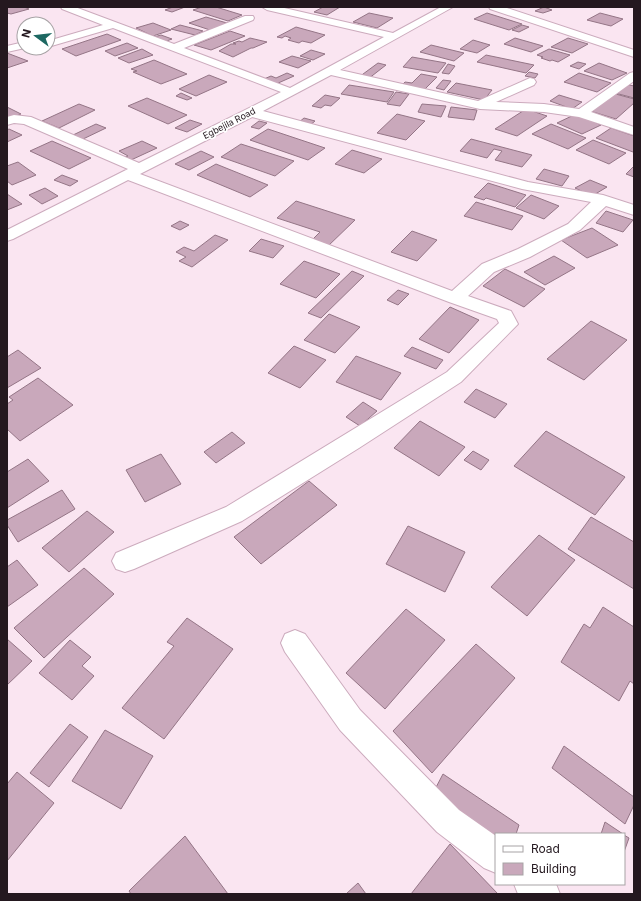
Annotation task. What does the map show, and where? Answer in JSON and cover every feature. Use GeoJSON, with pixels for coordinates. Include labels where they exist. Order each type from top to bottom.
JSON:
{"type":"FeatureCollection","features":[{"type":"Feature","properties":{"kind":"street"},"geometry":{"type":"LineString","coordinates":[[66,7],[291,92]]}},
{"type":"Feature","properties":{"kind":"street"},"geometry":{"type":"LineString","coordinates":[[267,7],[394,36]]}},
{"type":"Feature","properties":{"kind":"street","name":"Egbejila Road"},"geometry":{"type":"LineString","coordinates":[[7,236],[291,92],[448,7]]}},
{"type":"Feature","properties":{"kind":"street"},"geometry":{"type":"LineString","coordinates":[[494,7],[634,54]]}},
{"type":"Feature","properties":{"kind":"street"},"geometry":{"type":"LineString","coordinates":[[173,48],[249,18]]}},
{"type":"Feature","properties":{"kind":"street"},"geometry":{"type":"LineString","coordinates":[[56,42],[114,25]]}},
{"type":"Feature","properties":{"kind":"street"},"geometry":{"type":"LineString","coordinates":[[329,71],[480,105],[544,108],[581,113],[634,132]]}},
{"type":"Feature","properties":{"kind":"street"},"geometry":{"type":"LineString","coordinates":[[581,113],[634,76]]}},
{"type":"Feature","properties":{"kind":"street"},"geometry":{"type":"LineString","coordinates":[[480,105],[530,82]]}},
{"type":"Feature","properties":{"kind":"street"},"geometry":{"type":"LineString","coordinates":[[250,112],[527,186],[603,200],[634,210]]}},
{"type":"Feature","properties":{"kind":"street"},"geometry":{"type":"LineString","coordinates":[[7,120],[26,120],[134,172],[455,298],[505,315],[509,324],[454,378],[234,514],[125,561]]}},
{"type":"Feature","properties":{"kind":"street"},"geometry":{"type":"LineString","coordinates":[[455,298],[488,268],[524,253],[574,226],[603,200]]}},
{"type":"Feature","properties":{"kind":"street"},"geometry":{"type":"LineString","coordinates":[[294,643],[350,720],[448,821],[495,855]]}},
{"type":"Feature","properties":{"kind":"street"},"geometry":{"type":"LineString","coordinates":[[532,885],[543,894]]}},
{"type":"Feature","properties":{"kind":"building"},"geometry":{"type":"Polygon","coordinates":[[[7,7],[24,7],[29,9],[11,14],[7,13],[7,7]]]}},
{"type":"Feature","properties":{"kind":"building"},"geometry":{"type":"Polygon","coordinates":[[[173,7],[185,7],[172,12],[165,10],[173,7]]]}},
{"type":"Feature","properties":{"kind":"building"},"geometry":{"type":"Polygon","coordinates":[[[202,7],[216,7],[242,15],[228,21],[193,10],[202,7]]]}},
{"type":"Feature","properties":{"kind":"building"},"geometry":{"type":"Polygon","coordinates":[[[323,7],[340,7],[327,15],[314,12],[323,7]]]}},
{"type":"Feature","properties":{"kind":"building"},"geometry":{"type":"Polygon","coordinates":[[[544,7],[552,10],[543,13],[535,11],[544,7]]]}},
{"type":"Feature","properties":{"kind":"building"},"geometry":{"type":"Polygon","coordinates":[[[369,13],[393,18],[377,28],[353,22],[369,13]]]}},
{"type":"Feature","properties":{"kind":"building"},"geometry":{"type":"Polygon","coordinates":[[[487,13],[522,24],[509,30],[474,19],[487,13]]]}},
{"type":"Feature","properties":{"kind":"building"},"geometry":{"type":"Polygon","coordinates":[[[600,13],[623,19],[611,26],[587,20],[600,13]]]}},
{"type":"Feature","properties":{"kind":"building"},"geometry":{"type":"Polygon","coordinates":[[[206,17],[227,23],[210,30],[189,23],[206,17]]]}},
{"type":"Feature","properties":{"kind":"building"},"geometry":{"type":"Polygon","coordinates":[[[153,23],[171,30],[153,36],[136,28],[153,23]]]}},
{"type":"Feature","properties":{"kind":"building"},"geometry":{"type":"Polygon","coordinates":[[[180,25],[203,31],[195,35],[171,29],[180,25]]]}},
{"type":"Feature","properties":{"kind":"building"},"geometry":{"type":"Polygon","coordinates":[[[522,25],[529,27],[519,32],[512,30],[522,25]]]}},
{"type":"Feature","properties":{"kind":"building"},"geometry":{"type":"Polygon","coordinates":[[[296,27],[325,35],[311,43],[302,41],[299,43],[288,40],[291,38],[285,36],[282,38],[277,37],[296,27]]]}},
{"type":"Feature","properties":{"kind":"building"},"geometry":{"type":"Polygon","coordinates":[[[230,31],[245,36],[211,50],[194,45],[230,31]]]}},
{"type":"Feature","properties":{"kind":"building"},"geometry":{"type":"Polygon","coordinates":[[[107,34],[121,40],[76,56],[62,49],[107,34]]]}},
{"type":"Feature","properties":{"kind":"building"},"geometry":{"type":"Polygon","coordinates":[[[161,35],[172,39],[164,42],[154,37],[161,35]]]}},
{"type":"Feature","properties":{"kind":"building"},"geometry":{"type":"Polygon","coordinates":[[[250,38],[267,42],[233,57],[219,51],[231,44],[236,44],[233,43],[239,41],[242,42],[250,38]]]}},
{"type":"Feature","properties":{"kind":"building"},"geometry":{"type":"Polygon","coordinates":[[[515,38],[543,46],[531,52],[504,44],[515,38]]]}},
{"type":"Feature","properties":{"kind":"building"},"geometry":{"type":"Polygon","coordinates":[[[568,38],[588,44],[572,53],[551,47],[568,38]]]}},
{"type":"Feature","properties":{"kind":"building"},"geometry":{"type":"Polygon","coordinates":[[[473,40],[490,45],[477,53],[460,49],[473,40]]]}},
{"type":"Feature","properties":{"kind":"building"},"geometry":{"type":"Polygon","coordinates":[[[127,43],[138,48],[115,56],[105,51],[127,43]]]}},
{"type":"Feature","properties":{"kind":"building"},"geometry":{"type":"Polygon","coordinates":[[[431,45],[464,53],[454,61],[420,52],[431,45]]]}},
{"type":"Feature","properties":{"kind":"building"},"geometry":{"type":"Polygon","coordinates":[[[142,49],[153,55],[129,63],[118,58],[142,49]]]}},
{"type":"Feature","properties":{"kind":"building"},"geometry":{"type":"Polygon","coordinates":[[[549,49],[570,55],[558,62],[541,58],[543,57],[537,55],[549,49]]]}},
{"type":"Feature","properties":{"kind":"building"},"geometry":{"type":"Polygon","coordinates":[[[311,50],[325,54],[313,60],[300,56],[311,50]]]}},
{"type":"Feature","properties":{"kind":"building"},"geometry":{"type":"Polygon","coordinates":[[[7,53],[28,61],[7,68],[7,53]]]}},
{"type":"Feature","properties":{"kind":"building"},"geometry":{"type":"Polygon","coordinates":[[[486,55],[534,65],[526,73],[477,62],[486,55]]]}},
{"type":"Feature","properties":{"kind":"building"},"geometry":{"type":"Polygon","coordinates":[[[292,56],[311,61],[298,68],[279,62],[292,56]]]}},
{"type":"Feature","properties":{"kind":"building"},"geometry":{"type":"Polygon","coordinates":[[[412,57],[446,63],[438,73],[403,67],[412,57]]]}},
{"type":"Feature","properties":{"kind":"building"},"geometry":{"type":"Polygon","coordinates":[[[154,60],[187,74],[161,84],[133,72],[137,71],[131,69],[154,60]]]}},
{"type":"Feature","properties":{"kind":"building"},"geometry":{"type":"Polygon","coordinates":[[[578,62],[586,64],[579,69],[570,66],[578,62]]]}},
{"type":"Feature","properties":{"kind":"building"},"geometry":{"type":"Polygon","coordinates":[[[378,63],[386,65],[368,79],[359,77],[378,63]]]}},
{"type":"Feature","properties":{"kind":"building"},"geometry":{"type":"Polygon","coordinates":[[[599,63],[627,73],[612,80],[584,71],[599,63]]]}},
{"type":"Feature","properties":{"kind":"building"},"geometry":{"type":"Polygon","coordinates":[[[448,64],[455,66],[449,74],[442,73],[448,64]]]}},
{"type":"Feature","properties":{"kind":"building"},"geometry":{"type":"Polygon","coordinates":[[[529,72],[538,74],[535,78],[525,76],[529,72]]]}},
{"type":"Feature","properties":{"kind":"building"},"geometry":{"type":"Polygon","coordinates":[[[287,73],[294,76],[276,84],[264,79],[271,76],[276,78],[287,73]]]}},
{"type":"Feature","properties":{"kind":"building"},"geometry":{"type":"Polygon","coordinates":[[[579,73],[611,83],[597,92],[564,82],[579,73]]]}},
{"type":"Feature","properties":{"kind":"building"},"geometry":{"type":"Polygon","coordinates":[[[421,74],[437,77],[422,92],[401,86],[405,82],[412,83],[421,74]]]}},
{"type":"Feature","properties":{"kind":"building"},"geometry":{"type":"Polygon","coordinates":[[[209,75],[227,82],[196,96],[179,89],[209,75]]]}},
{"type":"Feature","properties":{"kind":"building"},"geometry":{"type":"Polygon","coordinates":[[[443,80],[451,81],[444,90],[436,88],[443,80]]]}},
{"type":"Feature","properties":{"kind":"building"},"geometry":{"type":"Polygon","coordinates":[[[456,83],[492,90],[484,100],[447,92],[456,83]]]}},
{"type":"Feature","properties":{"kind":"building"},"geometry":{"type":"Polygon","coordinates":[[[625,84],[634,86],[634,98],[615,93],[625,84]]]}},
{"type":"Feature","properties":{"kind":"building"},"geometry":{"type":"Polygon","coordinates":[[[349,85],[394,92],[387,102],[341,94],[349,85]]]}},
{"type":"Feature","properties":{"kind":"building"},"geometry":{"type":"Polygon","coordinates":[[[396,92],[409,94],[400,106],[387,104],[396,92]]]}},
{"type":"Feature","properties":{"kind":"building"},"geometry":{"type":"Polygon","coordinates":[[[181,93],[192,98],[187,100],[176,96],[181,93]]]}},
{"type":"Feature","properties":{"kind":"building"},"geometry":{"type":"Polygon","coordinates":[[[612,93],[634,99],[634,103],[616,119],[590,111],[612,93]]]}},
{"type":"Feature","properties":{"kind":"building"},"geometry":{"type":"Polygon","coordinates":[[[325,95],[340,98],[331,106],[325,105],[321,108],[312,106],[325,95]]]}},
{"type":"Feature","properties":{"kind":"building"},"geometry":{"type":"Polygon","coordinates":[[[559,95],[582,102],[572,109],[550,101],[559,95]]]}},
{"type":"Feature","properties":{"kind":"building"},"geometry":{"type":"Polygon","coordinates":[[[147,98],[187,115],[168,124],[128,106],[147,98]]]}},
{"type":"Feature","properties":{"kind":"building"},"geometry":{"type":"Polygon","coordinates":[[[79,104],[95,110],[59,128],[42,121],[79,104]]]}},
{"type":"Feature","properties":{"kind":"building"},"geometry":{"type":"Polygon","coordinates":[[[422,104],[446,106],[441,117],[418,112],[422,104]]]}},
{"type":"Feature","properties":{"kind":"building"},"geometry":{"type":"Polygon","coordinates":[[[7,107],[21,114],[11,118],[7,116],[7,107]]]}},
{"type":"Feature","properties":{"kind":"building"},"geometry":{"type":"Polygon","coordinates":[[[451,107],[477,110],[474,120],[448,117],[451,107]]]}},
{"type":"Feature","properties":{"kind":"building"},"geometry":{"type":"Polygon","coordinates":[[[526,109],[547,116],[517,136],[495,129],[526,109]]]}},
{"type":"Feature","properties":{"kind":"building"},"geometry":{"type":"Polygon","coordinates":[[[397,114],[425,121],[406,140],[377,133],[397,114]]]}},
{"type":"Feature","properties":{"kind":"building"},"geometry":{"type":"Polygon","coordinates":[[[576,114],[601,125],[582,134],[557,123],[576,114]]]}},
{"type":"Feature","properties":{"kind":"building"},"geometry":{"type":"Polygon","coordinates":[[[304,118],[315,121],[309,126],[298,123],[304,118]]]}},
{"type":"Feature","properties":{"kind":"building"},"geometry":{"type":"Polygon","coordinates":[[[190,120],[202,124],[187,132],[175,128],[190,120]]]}},
{"type":"Feature","properties":{"kind":"building"},"geometry":{"type":"Polygon","coordinates":[[[259,121],[267,123],[259,129],[251,127],[259,121]]]}},
{"type":"Feature","properties":{"kind":"building"},"geometry":{"type":"Polygon","coordinates":[[[96,124],[106,128],[81,140],[71,136],[96,124]]]}},
{"type":"Feature","properties":{"kind":"building"},"geometry":{"type":"Polygon","coordinates":[[[551,124],[586,138],[568,149],[532,134],[551,124]]]}},
{"type":"Feature","properties":{"kind":"building"},"geometry":{"type":"Polygon","coordinates":[[[611,128],[634,136],[633,152],[596,138],[611,128]]]}},
{"type":"Feature","properties":{"kind":"building"},"geometry":{"type":"Polygon","coordinates":[[[9,129],[22,135],[7,142],[7,130],[9,129]]]}},
{"type":"Feature","properties":{"kind":"building"},"geometry":{"type":"Polygon","coordinates":[[[268,129],[325,148],[308,160],[250,140],[268,129]]]}},
{"type":"Feature","properties":{"kind":"building"},"geometry":{"type":"Polygon","coordinates":[[[471,139],[532,155],[522,167],[495,160],[502,151],[494,149],[487,158],[460,151],[471,139]]]}},
{"type":"Feature","properties":{"kind":"building"},"geometry":{"type":"Polygon","coordinates":[[[593,140],[626,153],[609,164],[576,150],[593,140]]]}},
{"type":"Feature","properties":{"kind":"building"},"geometry":{"type":"Polygon","coordinates":[[[52,141],[91,158],[69,169],[30,151],[52,141]]]}},
{"type":"Feature","properties":{"kind":"building"},"geometry":{"type":"Polygon","coordinates":[[[142,141],[157,148],[131,160],[125,157],[128,156],[119,151],[142,141]]]}},
{"type":"Feature","properties":{"kind":"building"},"geometry":{"type":"Polygon","coordinates":[[[241,144],[294,161],[275,176],[221,157],[241,144]]]}},
{"type":"Feature","properties":{"kind":"building"},"geometry":{"type":"Polygon","coordinates":[[[352,150],[382,159],[364,173],[335,164],[352,150]]]}},
{"type":"Feature","properties":{"kind":"building"},"geometry":{"type":"Polygon","coordinates":[[[201,151],[214,157],[189,170],[175,164],[201,151]]]}},
{"type":"Feature","properties":{"kind":"building"},"geometry":{"type":"Polygon","coordinates":[[[18,162],[36,175],[12,185],[7,181],[7,166],[18,162]]]}},
{"type":"Feature","properties":{"kind":"building"},"geometry":{"type":"Polygon","coordinates":[[[216,164],[268,185],[250,197],[197,175],[216,164]]]}},
{"type":"Feature","properties":{"kind":"building"},"geometry":{"type":"Polygon","coordinates":[[[634,166],[634,177],[626,174],[634,166]]]}},
{"type":"Feature","properties":{"kind":"building"},"geometry":{"type":"Polygon","coordinates":[[[544,169],[569,176],[562,186],[536,179],[544,169]]]}},
{"type":"Feature","properties":{"kind":"building"},"geometry":{"type":"Polygon","coordinates":[[[62,175],[78,181],[70,186],[54,180],[62,175]]]}},
{"type":"Feature","properties":{"kind":"building"},"geometry":{"type":"Polygon","coordinates":[[[590,180],[607,187],[592,196],[575,188],[590,180]]]}},
{"type":"Feature","properties":{"kind":"building"},"geometry":{"type":"Polygon","coordinates":[[[488,183],[526,195],[515,207],[486,198],[484,200],[474,197],[488,183]]]}},
{"type":"Feature","properties":{"kind":"building"},"geometry":{"type":"Polygon","coordinates":[[[45,188],[58,196],[42,204],[29,195],[45,188]]]}},
{"type":"Feature","properties":{"kind":"building"},"geometry":{"type":"Polygon","coordinates":[[[7,194],[22,204],[7,210],[7,194]]]}},
{"type":"Feature","properties":{"kind":"building"},"geometry":{"type":"Polygon","coordinates":[[[531,195],[559,206],[544,219],[516,208],[531,195]]]}},
{"type":"Feature","properties":{"kind":"building"},"geometry":{"type":"Polygon","coordinates":[[[296,201],[355,220],[327,247],[310,242],[320,232],[277,218],[296,201]]]}},
{"type":"Feature","properties":{"kind":"building"},"geometry":{"type":"Polygon","coordinates":[[[476,202],[523,216],[512,230],[464,216],[476,202]]]}},
{"type":"Feature","properties":{"kind":"building"},"geometry":{"type":"Polygon","coordinates":[[[606,211],[633,220],[623,232],[596,223],[606,211]]]}},
{"type":"Feature","properties":{"kind":"building"},"geometry":{"type":"Polygon","coordinates":[[[180,221],[189,225],[180,230],[171,226],[180,221]]]}},
{"type":"Feature","properties":{"kind":"building"},"geometry":{"type":"Polygon","coordinates":[[[592,228],[618,245],[587,258],[561,240],[592,228]]]}},
{"type":"Feature","properties":{"kind":"building"},"geometry":{"type":"Polygon","coordinates":[[[412,231],[437,240],[417,261],[391,252],[412,231]]]}},
{"type":"Feature","properties":{"kind":"building"},"geometry":{"type":"Polygon","coordinates":[[[215,235],[228,240],[192,267],[179,261],[186,257],[176,252],[184,247],[194,251],[215,235]]]}},
{"type":"Feature","properties":{"kind":"building"},"geometry":{"type":"Polygon","coordinates":[[[261,239],[284,246],[273,258],[249,251],[261,239]]]}},
{"type":"Feature","properties":{"kind":"building"},"geometry":{"type":"Polygon","coordinates":[[[554,256],[575,268],[545,285],[524,272],[554,256]]]}},
{"type":"Feature","properties":{"kind":"building"},"geometry":{"type":"Polygon","coordinates":[[[304,261],[340,274],[316,298],[280,284],[304,261]]]}},
{"type":"Feature","properties":{"kind":"building"},"geometry":{"type":"Polygon","coordinates":[[[505,269],[545,289],[524,307],[483,286],[505,269]]]}},
{"type":"Feature","properties":{"kind":"building"},"geometry":{"type":"Polygon","coordinates":[[[352,271],[364,276],[321,318],[308,313],[352,271]]]}},
{"type":"Feature","properties":{"kind":"building"},"geometry":{"type":"Polygon","coordinates":[[[398,290],[409,294],[398,305],[387,300],[398,290]]]}},
{"type":"Feature","properties":{"kind":"building"},"geometry":{"type":"Polygon","coordinates":[[[450,307],[479,320],[449,353],[419,339],[450,307]]]}},
{"type":"Feature","properties":{"kind":"building"},"geometry":{"type":"Polygon","coordinates":[[[329,314],[360,327],[335,353],[304,340],[329,314]]]}},
{"type":"Feature","properties":{"kind":"building"},"geometry":{"type":"Polygon","coordinates":[[[591,321],[627,340],[584,380],[547,359],[591,321]]]}},
{"type":"Feature","properties":{"kind":"building"},"geometry":{"type":"Polygon","coordinates":[[[294,346],[326,360],[300,388],[268,373],[294,346]]]}},
{"type":"Feature","properties":{"kind":"building"},"geometry":{"type":"Polygon","coordinates":[[[412,347],[443,360],[436,369],[404,356],[412,347]]]}},
{"type":"Feature","properties":{"kind":"building"},"geometry":{"type":"Polygon","coordinates":[[[18,350],[41,368],[7,388],[7,357],[18,350]]]}},
{"type":"Feature","properties":{"kind":"building"},"geometry":{"type":"Polygon","coordinates":[[[356,356],[401,373],[381,400],[336,382],[356,356]]]}},
{"type":"Feature","properties":{"kind":"building"},"geometry":{"type":"Polygon","coordinates":[[[38,378],[73,405],[20,441],[7,429],[7,404],[13,400],[9,397],[38,378]]]}},
{"type":"Feature","properties":{"kind":"building"},"geometry":{"type":"Polygon","coordinates":[[[476,389],[507,404],[495,418],[464,402],[476,389]]]}},
{"type":"Feature","properties":{"kind":"building"},"geometry":{"type":"Polygon","coordinates":[[[363,402],[377,411],[360,426],[346,417],[363,402]]]}},
{"type":"Feature","properties":{"kind":"building"},"geometry":{"type":"Polygon","coordinates":[[[420,421],[465,447],[439,476],[394,448],[420,421]]]}},
{"type":"Feature","properties":{"kind":"building"},"geometry":{"type":"Polygon","coordinates":[[[546,431],[625,477],[595,515],[514,466],[546,431]]]}},
{"type":"Feature","properties":{"kind":"building"},"geometry":{"type":"Polygon","coordinates":[[[232,432],[245,443],[216,463],[204,452],[232,432]]]}},
{"type":"Feature","properties":{"kind":"building"},"geometry":{"type":"Polygon","coordinates":[[[473,451],[489,460],[481,470],[464,460],[473,451]]]}},
{"type":"Feature","properties":{"kind":"building"},"geometry":{"type":"Polygon","coordinates":[[[161,454],[181,484],[145,502],[126,470],[161,454]]]}},
{"type":"Feature","properties":{"kind":"building"},"geometry":{"type":"Polygon","coordinates":[[[28,459],[49,481],[7,508],[7,472],[28,459]]]}},
{"type":"Feature","properties":{"kind":"building"},"geometry":{"type":"Polygon","coordinates":[[[309,481],[337,505],[261,564],[234,537],[309,481]]]}},
{"type":"Feature","properties":{"kind":"building"},"geometry":{"type":"Polygon","coordinates":[[[62,490],[75,509],[18,542],[7,525],[7,520],[62,490]]]}},
{"type":"Feature","properties":{"kind":"building"},"geometry":{"type":"Polygon","coordinates":[[[87,511],[114,532],[69,572],[42,548],[87,511]]]}},
{"type":"Feature","properties":{"kind":"building"},"geometry":{"type":"Polygon","coordinates":[[[591,517],[634,542],[634,589],[568,549],[591,517]]]}},
{"type":"Feature","properties":{"kind":"building"},"geometry":{"type":"Polygon","coordinates":[[[408,526],[465,552],[445,592],[386,564],[408,526]]]}},
{"type":"Feature","properties":{"kind":"building"},"geometry":{"type":"Polygon","coordinates":[[[539,535],[575,560],[527,616],[491,587],[539,535]]]}},
{"type":"Feature","properties":{"kind":"building"},"geometry":{"type":"Polygon","coordinates":[[[17,560],[38,585],[7,607],[7,567],[17,560]]]}},
{"type":"Feature","properties":{"kind":"building"},"geometry":{"type":"Polygon","coordinates":[[[84,568],[114,594],[44,658],[14,628],[84,568]]]}},
{"type":"Feature","properties":{"kind":"building"},"geometry":{"type":"Polygon","coordinates":[[[603,607],[634,627],[634,684],[630,681],[619,701],[561,662],[584,624],[590,628],[603,607]]]}},
{"type":"Feature","properties":{"kind":"building"},"geometry":{"type":"Polygon","coordinates":[[[406,609],[445,640],[385,709],[346,673],[406,609]]]}},
{"type":"Feature","properties":{"kind":"building"},"geometry":{"type":"Polygon","coordinates":[[[187,618],[233,649],[164,739],[122,708],[174,646],[167,642],[187,618]]]}},
{"type":"Feature","properties":{"kind":"building"},"geometry":{"type":"Polygon","coordinates":[[[7,639],[32,661],[7,685],[7,639]]]}},
{"type":"Feature","properties":{"kind":"building"},"geometry":{"type":"Polygon","coordinates":[[[70,640],[91,657],[82,666],[94,676],[72,700],[39,673],[70,640]]]}},
{"type":"Feature","properties":{"kind":"building"},"geometry":{"type":"Polygon","coordinates":[[[476,644],[515,678],[432,773],[393,731],[476,644]]]}},
{"type":"Feature","properties":{"kind":"building"},"geometry":{"type":"Polygon","coordinates":[[[70,724],[88,737],[49,787],[30,773],[70,724]]]}},
{"type":"Feature","properties":{"kind":"building"},"geometry":{"type":"Polygon","coordinates":[[[105,730],[153,756],[121,809],[72,781],[105,730]]]}},
{"type":"Feature","properties":{"kind":"building"},"geometry":{"type":"Polygon","coordinates":[[[564,746],[634,797],[634,805],[625,824],[552,768],[564,746]]]}},
{"type":"Feature","properties":{"kind":"building"},"geometry":{"type":"Polygon","coordinates":[[[17,772],[54,803],[7,861],[7,784],[17,772]]]}},
{"type":"Feature","properties":{"kind":"building"},"geometry":{"type":"Polygon","coordinates":[[[443,774],[519,825],[516,833],[495,833],[495,839],[432,795],[443,774]]]}},
{"type":"Feature","properties":{"kind":"building"},"geometry":{"type":"Polygon","coordinates":[[[605,822],[622,833],[601,833],[605,822]]]}},
{"type":"Feature","properties":{"kind":"building"},"geometry":{"type":"Polygon","coordinates":[[[185,836],[228,894],[131,894],[129,891],[185,836]]]}},
{"type":"Feature","properties":{"kind":"building"},"geometry":{"type":"Polygon","coordinates":[[[625,836],[629,838],[625,849],[625,836]]]}},
{"type":"Feature","properties":{"kind":"building"},"geometry":{"type":"Polygon","coordinates":[[[450,844],[498,894],[411,894],[450,844]]]}},
{"type":"Feature","properties":{"kind":"building"},"geometry":{"type":"Polygon","coordinates":[[[358,883],[366,894],[346,894],[358,883]]]}}]}
